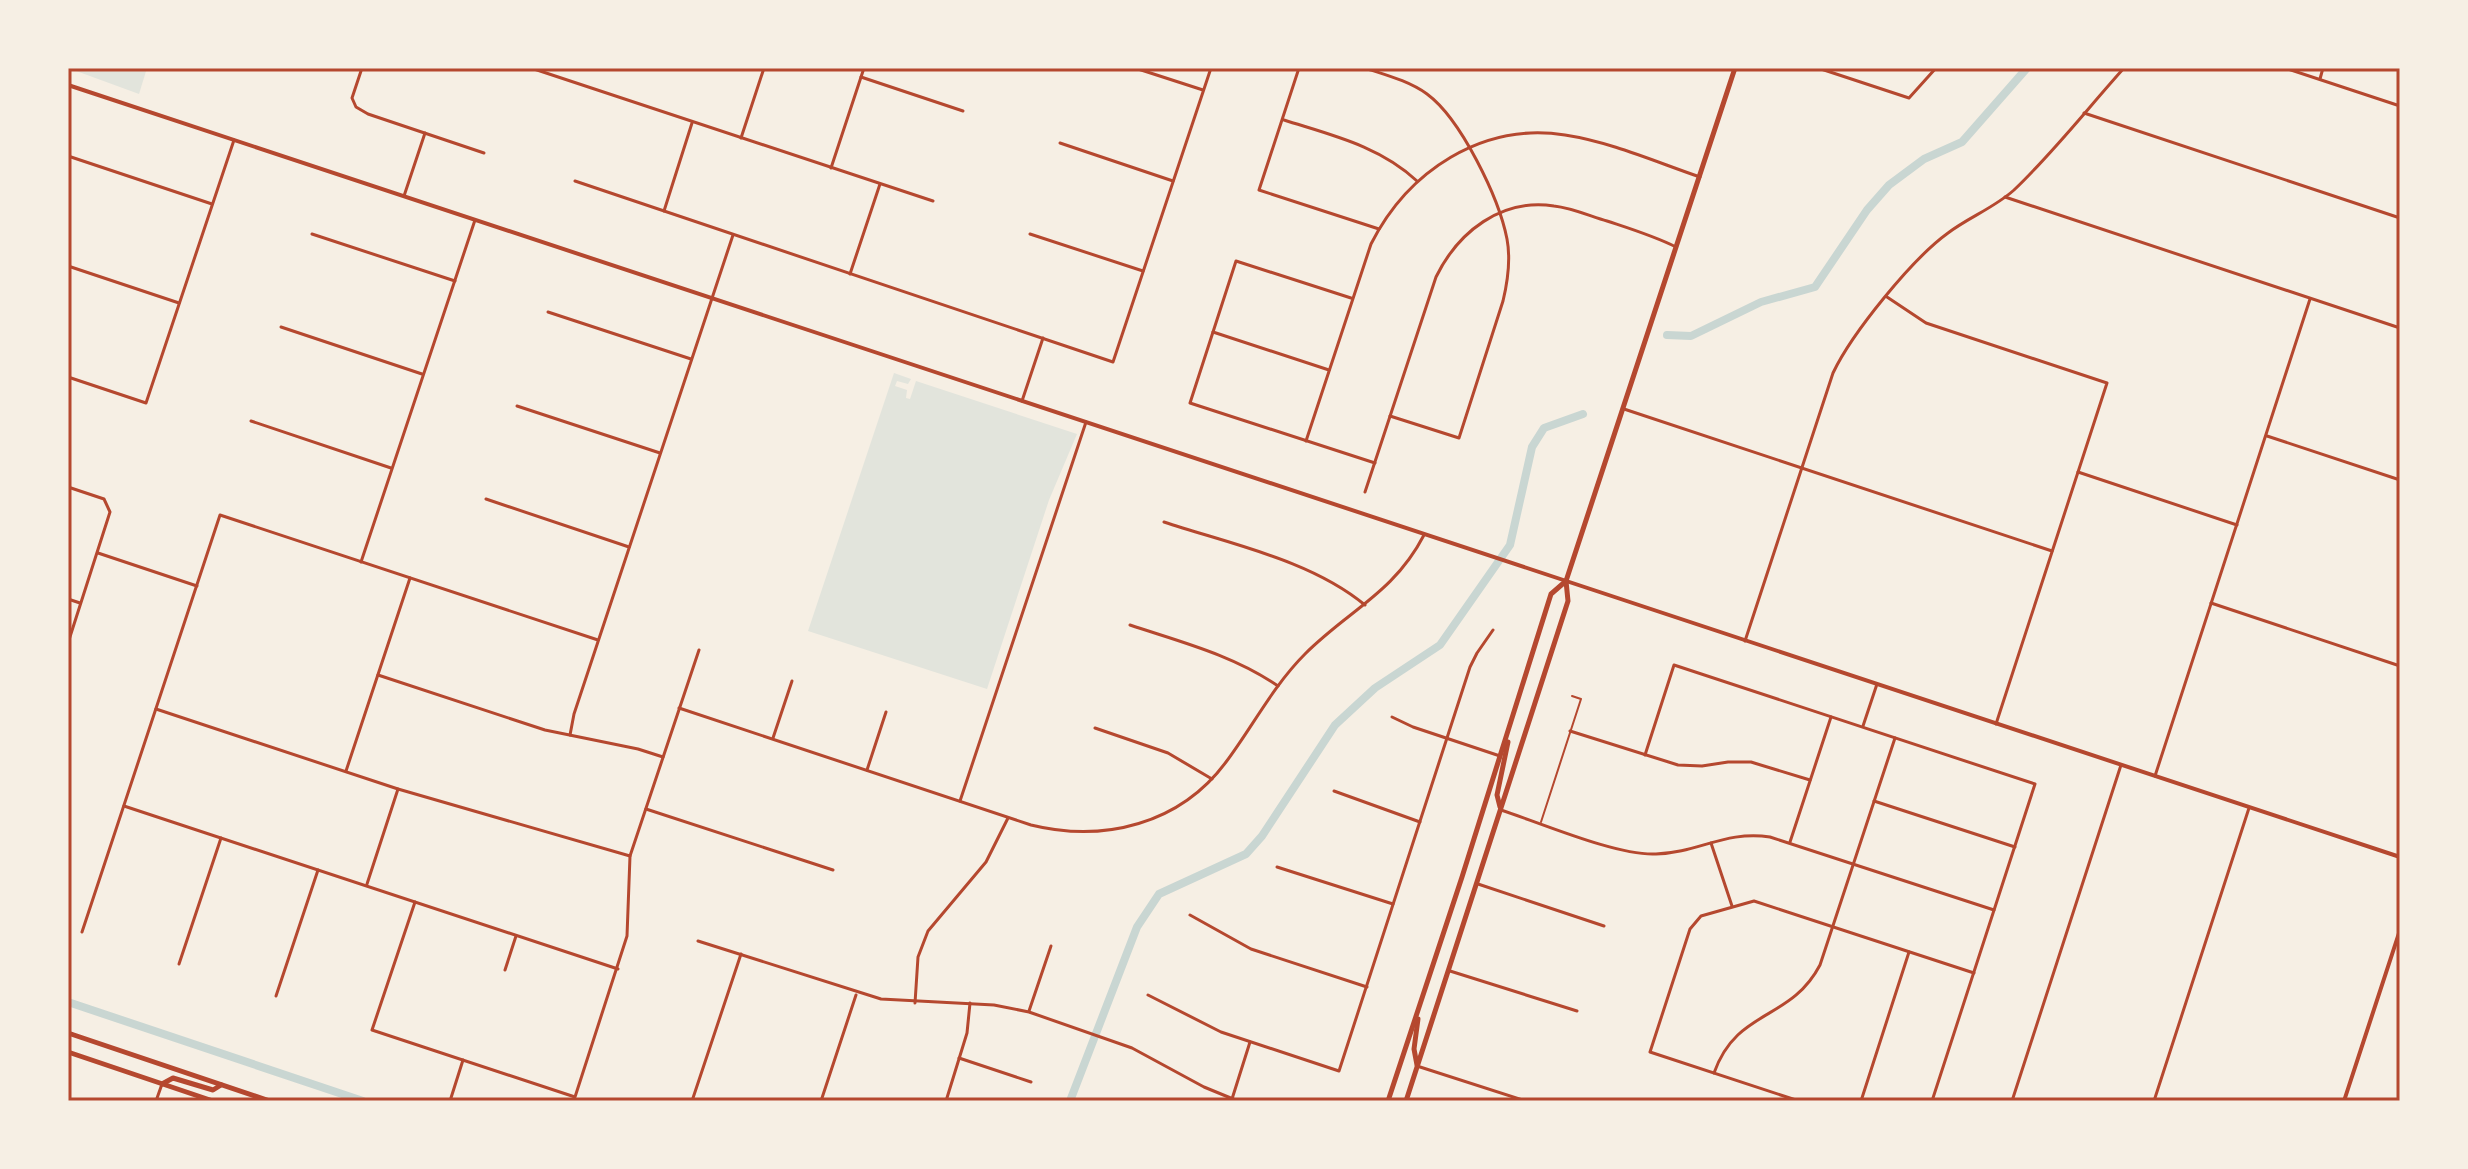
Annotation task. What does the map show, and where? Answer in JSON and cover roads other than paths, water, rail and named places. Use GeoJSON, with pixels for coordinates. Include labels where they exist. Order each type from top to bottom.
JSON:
{"type":"FeatureCollection","features":[{"type":"Feature","properties":{"kind":"main road"},"geometry":{"type":"LineString","coordinates":[[1406,1101],[1568,601],[1566,581],[1735,68]]}},
{"type":"Feature","properties":{"kind":"main road"},"geometry":{"type":"LineString","coordinates":[[1388,1101],[1551,594],[1566,581]]}},
{"type":"Feature","properties":{"kind":"main road"},"geometry":{"type":"LineString","coordinates":[[1501,810],[1497,795],[1512,722]]}},
{"type":"Feature","properties":{"kind":"main road"},"geometry":{"type":"LineString","coordinates":[[1417,1066],[1414,1049],[1420,1006]]}},
{"type":"Feature","properties":{"kind":"main road"},"geometry":{"type":"LineString","coordinates":[[68,1033],[270,1101]]}},
{"type":"Feature","properties":{"kind":"main road"},"geometry":{"type":"LineString","coordinates":[[68,1052],[213,1101]]}},
{"type":"Feature","properties":{"kind":"main road"},"geometry":{"type":"LineString","coordinates":[[162,1084],[173,1078],[213,1090],[222,1085]]}},
{"type":"Feature","properties":{"kind":"street"},"geometry":{"type":"LineString","coordinates":[[362,68],[352,98],[356,107],[368,114],[484,153]]}},
{"type":"Feature","properties":{"kind":"street"},"geometry":{"type":"LineString","coordinates":[[531,68],[933,201]]}},
{"type":"Feature","properties":{"kind":"street"},"geometry":{"type":"LineString","coordinates":[[741,138],[764,68]]}},
{"type":"Feature","properties":{"kind":"street"},"geometry":{"type":"LineString","coordinates":[[831,168],[864,68]]}},
{"type":"Feature","properties":{"kind":"street"},"geometry":{"type":"LineString","coordinates":[[1135,68],[1203,90]]}},
{"type":"Feature","properties":{"kind":"street"},"geometry":{"type":"LineString","coordinates":[[575,181],[1113,362],[1211,68]]}},
{"type":"Feature","properties":{"kind":"street"},"geometry":{"type":"LineString","coordinates":[[1299,68],[1259,190],[1379,229]]}},
{"type":"Feature","properties":{"kind":"street"},"geometry":{"type":"LineString","coordinates":[[1365,68],[1400,79],[1427,94],[1450,115],[1470,147],[1498,213],[1509,255],[1507,284],[1459,438],[1390,416]]}},
{"type":"Feature","properties":{"kind":"street"},"geometry":{"type":"LineString","coordinates":[[1818,68],[1909,98],[1936,68]]}},
{"type":"Feature","properties":{"kind":"street"},"geometry":{"type":"LineString","coordinates":[[1745,641],[1839,360],[1887,297],[1935,242],[2005,197],[2124,68]]}},
{"type":"Feature","properties":{"kind":"street"},"geometry":{"type":"LineString","coordinates":[[2285,68],[2400,106]]}},
{"type":"Feature","properties":{"kind":"street"},"geometry":{"type":"LineString","coordinates":[[2320,79],[2323,68]]}},
{"type":"Feature","properties":{"kind":"street"},"geometry":{"type":"LineString","coordinates":[[861,77],[963,111]]}},
{"type":"Feature","properties":{"kind":"street"},"geometry":{"type":"LineString","coordinates":[[68,85],[2400,857]]}},
{"type":"Feature","properties":{"kind":"street"},"geometry":{"type":"LineString","coordinates":[[2084,113],[2400,218]]}},
{"type":"Feature","properties":{"kind":"street"},"geometry":{"type":"LineString","coordinates":[[1282,119],[1378,152],[1417,181]]}},
{"type":"Feature","properties":{"kind":"street"},"geometry":{"type":"LineString","coordinates":[[664,211],[693,122]]}},
{"type":"Feature","properties":{"kind":"street"},"geometry":{"type":"LineString","coordinates":[[404,196],[425,133]]}},
{"type":"Feature","properties":{"kind":"street"},"geometry":{"type":"LineString","coordinates":[[1306,441],[1352,299],[1379,229],[1393,207],[1439,163],[1470,147],[1513,134],[1549,133],[1567,135],[1700,177]]}},
{"type":"Feature","properties":{"kind":"street"},"geometry":{"type":"LineString","coordinates":[[68,377],[146,403],[234,140]]}},
{"type":"Feature","properties":{"kind":"street"},"geometry":{"type":"LineString","coordinates":[[1060,143],[1173,181]]}},
{"type":"Feature","properties":{"kind":"street"},"geometry":{"type":"LineString","coordinates":[[68,156],[212,204]]}},
{"type":"Feature","properties":{"kind":"street"},"geometry":{"type":"LineString","coordinates":[[850,274],[880,184]]}},
{"type":"Feature","properties":{"kind":"street"},"geometry":{"type":"LineString","coordinates":[[2005,197],[2400,328]]}},
{"type":"Feature","properties":{"kind":"street"},"geometry":{"type":"LineString","coordinates":[[1365,492],[1433,285],[1443,262],[1468,232],[1498,213],[1526,205],[1552,205],[1657,237],[1676,247]]}},
{"type":"Feature","properties":{"kind":"street"},"geometry":{"type":"LineString","coordinates":[[361,562],[475,220]]}},
{"type":"Feature","properties":{"kind":"street"},"geometry":{"type":"LineString","coordinates":[[312,234],[455,281]]}},
{"type":"Feature","properties":{"kind":"street"},"geometry":{"type":"LineString","coordinates":[[1030,234],[1143,271]]}},
{"type":"Feature","properties":{"kind":"street"},"geometry":{"type":"LineString","coordinates":[[570,735],[598,640],[733,235]]}},
{"type":"Feature","properties":{"kind":"street"},"geometry":{"type":"LineString","coordinates":[[1352,299],[1236,261],[1190,403],[1375,463]]}},
{"type":"Feature","properties":{"kind":"street"},"geometry":{"type":"LineString","coordinates":[[68,266],[179,303]]}},
{"type":"Feature","properties":{"kind":"street"},"geometry":{"type":"LineString","coordinates":[[1887,297],[1926,323],[2107,383],[1996,724]]}},
{"type":"Feature","properties":{"kind":"street"},"geometry":{"type":"LineString","coordinates":[[2155,776],[2310,299]]}},
{"type":"Feature","properties":{"kind":"street"},"geometry":{"type":"LineString","coordinates":[[548,312],[691,359]]}},
{"type":"Feature","properties":{"kind":"street"},"geometry":{"type":"LineString","coordinates":[[281,327],[424,375]]}},
{"type":"Feature","properties":{"kind":"street"},"geometry":{"type":"LineString","coordinates":[[1213,332],[1329,370]]}},
{"type":"Feature","properties":{"kind":"street"},"geometry":{"type":"LineString","coordinates":[[1022,401],[1043,338]]}},
{"type":"Feature","properties":{"kind":"street"},"geometry":{"type":"LineString","coordinates":[[517,406],[660,453]]}},
{"type":"Feature","properties":{"kind":"street"},"geometry":{"type":"LineString","coordinates":[[1624,409],[2052,551]]}},
{"type":"Feature","properties":{"kind":"street"},"geometry":{"type":"LineString","coordinates":[[251,421],[392,468]]}},
{"type":"Feature","properties":{"kind":"street"},"geometry":{"type":"LineString","coordinates":[[960,801],[1086,422]]}},
{"type":"Feature","properties":{"kind":"street"},"geometry":{"type":"LineString","coordinates":[[2266,435],[2400,480]]}},
{"type":"Feature","properties":{"kind":"street"},"geometry":{"type":"LineString","coordinates":[[2078,472],[2237,525]]}},
{"type":"Feature","properties":{"kind":"street"},"geometry":{"type":"LineString","coordinates":[[68,487],[104,499],[110,512],[68,643]]}},
{"type":"Feature","properties":{"kind":"street"},"geometry":{"type":"LineString","coordinates":[[486,499],[629,547]]}},
{"type":"Feature","properties":{"kind":"street"},"geometry":{"type":"LineString","coordinates":[[82,932],[220,515],[598,640]]}},
{"type":"Feature","properties":{"kind":"street"},"geometry":{"type":"LineString","coordinates":[[1164,522],[1304,568],[1339,585],[1365,605]]}},
{"type":"Feature","properties":{"kind":"street"},"geometry":{"type":"LineString","coordinates":[[679,708],[1008,818],[1064,832],[1120,829],[1169,811],[1212,779],[1278,686],[1305,654],[1395,579],[1424,535]]}},
{"type":"Feature","properties":{"kind":"street"},"geometry":{"type":"LineString","coordinates":[[98,553],[197,586]]}},
{"type":"Feature","properties":{"kind":"street"},"geometry":{"type":"LineString","coordinates":[[346,771],[410,578]]}},
{"type":"Feature","properties":{"kind":"street"},"geometry":{"type":"LineString","coordinates":[[68,599],[81,604]]}},
{"type":"Feature","properties":{"kind":"street"},"geometry":{"type":"LineString","coordinates":[[2211,603],[2400,666]]}},
{"type":"Feature","properties":{"kind":"street"},"geometry":{"type":"LineString","coordinates":[[1130,625],[1225,656],[1278,686]]}},
{"type":"Feature","properties":{"kind":"street"},"geometry":{"type":"LineString","coordinates":[[1148,995],[1204,1025],[1339,1071],[1470,667],[1493,630]]}},
{"type":"Feature","properties":{"kind":"street"},"geometry":{"type":"LineString","coordinates":[[415,902],[372,1030],[575,1097],[627,936],[630,856],[699,650]]}},
{"type":"Feature","properties":{"kind":"street"},"geometry":{"type":"LineString","coordinates":[[1645,755],[1674,665],[2035,784],[1932,1101]]}},
{"type":"Feature","properties":{"kind":"street"},"geometry":{"type":"LineString","coordinates":[[378,675],[534,726],[663,757]]}},
{"type":"Feature","properties":{"kind":"street"},"geometry":{"type":"LineString","coordinates":[[773,739],[792,681]]}},
{"type":"Feature","properties":{"kind":"street"},"geometry":{"type":"LineString","coordinates":[[1863,727],[1877,684]]}},
{"type":"Feature","properties":{"kind":"street"},"geometry":{"type":"LineString","coordinates":[[156,709],[398,789],[630,856]]}},
{"type":"Feature","properties":{"kind":"street"},"geometry":{"type":"LineString","coordinates":[[866,770],[886,712]]}},
{"type":"Feature","properties":{"kind":"street"},"geometry":{"type":"LineString","coordinates":[[1392,717],[1500,756]]}},
{"type":"Feature","properties":{"kind":"street"},"geometry":{"type":"LineString","coordinates":[[1790,843],[1831,717]]}},
{"type":"Feature","properties":{"kind":"street"},"geometry":{"type":"LineString","coordinates":[[1095,728],[1168,753],[1212,779]]}},
{"type":"Feature","properties":{"kind":"street"},"geometry":{"type":"LineString","coordinates":[[1570,731],[1690,767],[1751,762],[1810,780]]}},
{"type":"Feature","properties":{"kind":"street"},"geometry":{"type":"LineString","coordinates":[[1714,1073],[1723,1052],[1737,1033],[1791,1001],[1807,987],[1820,965],[1895,738]]}},
{"type":"Feature","properties":{"kind":"street"},"geometry":{"type":"LineString","coordinates":[[2012,1101],[2121,765]]}},
{"type":"Feature","properties":{"kind":"street"},"geometry":{"type":"LineString","coordinates":[[366,886],[398,789]]}},
{"type":"Feature","properties":{"kind":"street"},"geometry":{"type":"LineString","coordinates":[[1334,791],[1420,822]]}},
{"type":"Feature","properties":{"kind":"street"},"geometry":{"type":"LineString","coordinates":[[1874,801],[2015,847]]}},
{"type":"Feature","properties":{"kind":"street"},"geometry":{"type":"LineString","coordinates":[[124,805],[618,969]]}},
{"type":"Feature","properties":{"kind":"street"},"geometry":{"type":"LineString","coordinates":[[646,808],[833,870]]}},
{"type":"Feature","properties":{"kind":"street"},"geometry":{"type":"LineString","coordinates":[[2154,1101],[2249,808]]}},
{"type":"Feature","properties":{"kind":"street"},"geometry":{"type":"LineString","coordinates":[[1501,810],[1640,854],[1665,854],[1744,835],[1770,837],[1994,910]]}},
{"type":"Feature","properties":{"kind":"street"},"geometry":{"type":"LineString","coordinates":[[915,1003],[918,957],[928,931],[986,862],[1008,818]]}},
{"type":"Feature","properties":{"kind":"street"},"geometry":{"type":"LineString","coordinates":[[179,964],[221,838]]}},
{"type":"Feature","properties":{"kind":"street"},"geometry":{"type":"LineString","coordinates":[[1711,843],[1732,906]]}},
{"type":"Feature","properties":{"kind":"street"},"geometry":{"type":"LineString","coordinates":[[1277,867],[1393,904]]}},
{"type":"Feature","properties":{"kind":"street"},"geometry":{"type":"LineString","coordinates":[[276,996],[318,870]]}},
{"type":"Feature","properties":{"kind":"street"},"geometry":{"type":"LineString","coordinates":[[1478,884],[1604,926]]}},
{"type":"Feature","properties":{"kind":"street"},"geometry":{"type":"LineString","coordinates":[[1799,1101],[1650,1052],[1692,925],[1701,916],[1754,901],[1974,973]]}},
{"type":"Feature","properties":{"kind":"street"},"geometry":{"type":"LineString","coordinates":[[1190,915],[1251,949],[1367,987]]}},
{"type":"Feature","properties":{"kind":"street"},"geometry":{"type":"LineString","coordinates":[[2344,1101],[2400,930]]}},
{"type":"Feature","properties":{"kind":"street"},"geometry":{"type":"LineString","coordinates":[[505,970],[516,936]]}},
{"type":"Feature","properties":{"kind":"street"},"geometry":{"type":"LineString","coordinates":[[698,941],[881,999],[994,1005],[1029,1012],[1132,1048],[1238,1101]]}},
{"type":"Feature","properties":{"kind":"street"},"geometry":{"type":"LineString","coordinates":[[1029,1012],[1051,946]]}},
{"type":"Feature","properties":{"kind":"street"},"geometry":{"type":"LineString","coordinates":[[1861,1101],[1909,952]]}},
{"type":"Feature","properties":{"kind":"street"},"geometry":{"type":"LineString","coordinates":[[692,1101],[741,954]]}},
{"type":"Feature","properties":{"kind":"street"},"geometry":{"type":"LineString","coordinates":[[1450,971],[1577,1011]]}},
{"type":"Feature","properties":{"kind":"street"},"geometry":{"type":"LineString","coordinates":[[821,1101],[857,993]]}},
{"type":"Feature","properties":{"kind":"street"},"geometry":{"type":"LineString","coordinates":[[946,1101],[967,1033],[970,1003]]}},
{"type":"Feature","properties":{"kind":"street"},"geometry":{"type":"LineString","coordinates":[[1232,1099],[1250,1042]]}},
{"type":"Feature","properties":{"kind":"street"},"geometry":{"type":"LineString","coordinates":[[959,1058],[1031,1082]]}},
{"type":"Feature","properties":{"kind":"street"},"geometry":{"type":"LineString","coordinates":[[450,1101],[463,1060]]}},
{"type":"Feature","properties":{"kind":"street"},"geometry":{"type":"LineString","coordinates":[[1417,1066],[1526,1101]]}},
{"type":"Feature","properties":{"kind":"street"},"geometry":{"type":"LineString","coordinates":[[156,1101],[162,1084]]}},
{"type":"Feature","properties":{"kind":"lane"},"geometry":{"type":"LineString","coordinates":[[1541,823],[1581,699],[1572,696]]}},
{"type":"Feature","properties":{"kind":"waterway"},"geometry":{"type":"LineString","coordinates":[[1667,335],[1691,336],[1761,302],[1815,287],[1867,210],[1889,185],[1924,159],[1962,142],[2027,68]]}},
{"type":"Feature","properties":{"kind":"waterway"},"geometry":{"type":"LineString","coordinates":[[1070,1101],[1137,927],[1159,894],[1246,854],[1262,836],[1335,725],[1375,688],[1440,645],[1510,545],[1532,447],[1544,428],[1583,414]]}},
{"type":"Feature","properties":{"kind":"waterway"},"geometry":{"type":"LineString","coordinates":[[68,1002],[363,1101]]}}]}
